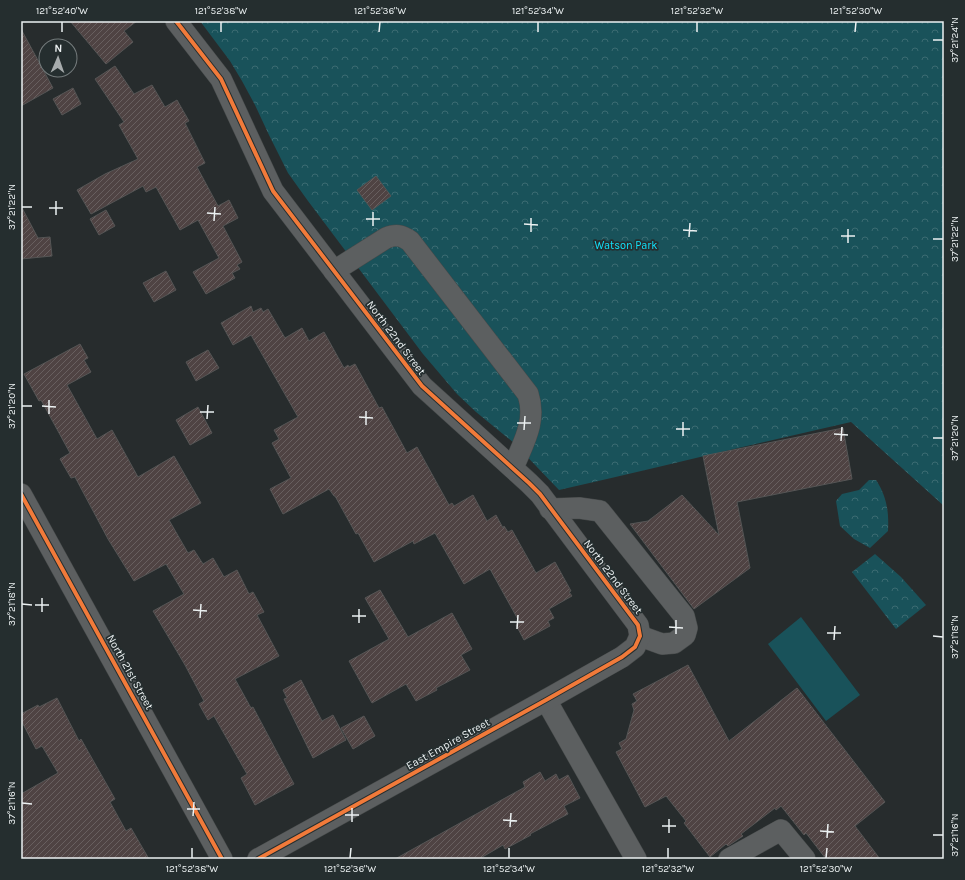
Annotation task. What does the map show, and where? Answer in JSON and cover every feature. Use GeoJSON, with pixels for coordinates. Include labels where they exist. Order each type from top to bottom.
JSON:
{"type":"FeatureCollection","features":[{"type":"Feature","properties":{"kind":"street","name":"North 22nd Street"},"geometry":{"type":"LineString","coordinates":[[176,21],[221,79],[273,191],[422,386],[540,494],[638,625],[640,636]]}},
{"type":"Feature","properties":{"kind":"street"},"geometry":{"type":"LineString","coordinates":[[334,271],[386,238],[394,235],[402,235],[410,241],[528,394],[532,405],[532,417],[530,426],[513,468]]}},
{"type":"Feature","properties":{"kind":"street","name":"North 21st Street"},"geometry":{"type":"LineString","coordinates":[[21,494],[222,859]]}},
{"type":"Feature","properties":{"kind":"street"},"geometry":{"type":"LineString","coordinates":[[550,509],[579,508],[600,510],[684,616],[687,628],[685,636],[674,643],[662,644],[640,636]]}},
{"type":"Feature","properties":{"kind":"street","name":"East Empire Street"},"geometry":{"type":"LineString","coordinates":[[258,859],[622,657],[635,647],[640,636]]}},
{"type":"Feature","properties":{"kind":"street"},"geometry":{"type":"LineString","coordinates":[[546,700],[636,859]]}},
{"type":"Feature","properties":{"kind":"street"},"geometry":{"type":"LineString","coordinates":[[729,859],[782,830],[805,859]]}},
{"type":"Feature","properties":{"kind":"green space","name":"Watson Park"},"geometry":{"type":"Polygon","coordinates":[[[200,21],[944,21],[944,506],[851,422],[559,490],[514,443],[476,412],[457,394],[423,354],[288,173],[242,81],[230,61],[200,21]]]}},
{"type":"Feature","properties":{"kind":"green space"},"geometry":{"type":"Polygon","coordinates":[[[869,480],[876,480],[880,486],[888,511],[888,531],[870,548],[854,539],[840,526],[836,501],[842,494],[859,490],[869,480]]]}},
{"type":"Feature","properties":{"kind":"green space"},"geometry":{"type":"Polygon","coordinates":[[[875,554],[901,577],[926,605],[896,629],[852,572],[875,554]]]}},
{"type":"Feature","properties":{"kind":"green space"},"geometry":{"type":"Polygon","coordinates":[[[801,617],[860,695],[826,721],[768,644],[801,617]]]}},
{"type":"Feature","properties":{"kind":"building"},"geometry":{"type":"Polygon","coordinates":[[[70,21],[137,21],[124,31],[133,42],[106,64],[70,21]]]}},
{"type":"Feature","properties":{"kind":"building"},"geometry":{"type":"Polygon","coordinates":[[[21,29],[38,60],[38,78],[48,78],[53,88],[21,106],[21,29]]]}},
{"type":"Feature","properties":{"kind":"building"},"geometry":{"type":"Polygon","coordinates":[[[115,66],[134,94],[152,85],[165,107],[177,100],[189,121],[185,123],[205,163],[197,167],[218,206],[229,200],[238,218],[223,226],[242,262],[237,265],[240,269],[232,273],[235,278],[206,294],[193,272],[219,258],[198,220],[180,230],[156,187],[146,192],[143,186],[91,214],[77,190],[105,174],[138,159],[119,125],[124,122],[95,79],[115,66]]]}},
{"type":"Feature","properties":{"kind":"building"},"geometry":{"type":"Polygon","coordinates":[[[73,88],[81,104],[62,115],[53,99],[73,88]]]}},
{"type":"Feature","properties":{"kind":"building"},"geometry":{"type":"Polygon","coordinates":[[[376,176],[391,196],[372,210],[357,190],[376,176]]]}},
{"type":"Feature","properties":{"kind":"building"},"geometry":{"type":"Polygon","coordinates":[[[21,206],[38,238],[50,237],[52,256],[21,259],[21,206]]]}},
{"type":"Feature","properties":{"kind":"building"},"geometry":{"type":"Polygon","coordinates":[[[106,210],[115,226],[99,235],[90,219],[106,210]]]}},
{"type":"Feature","properties":{"kind":"building"},"geometry":{"type":"Polygon","coordinates":[[[166,271],[176,290],[154,302],[143,283],[166,271]]]}},
{"type":"Feature","properties":{"kind":"building"},"geometry":{"type":"Polygon","coordinates":[[[251,306],[253,312],[261,308],[263,312],[268,309],[285,338],[302,328],[309,341],[324,332],[344,368],[348,365],[349,367],[355,364],[379,408],[382,407],[407,453],[417,447],[449,505],[452,503],[454,506],[473,495],[487,521],[496,515],[503,528],[504,526],[508,532],[512,530],[536,573],[555,562],[571,591],[569,592],[572,596],[549,609],[554,618],[548,621],[550,626],[524,640],[516,625],[520,623],[490,569],[464,584],[435,533],[414,544],[413,541],[374,562],[358,533],[356,534],[335,496],[329,489],[283,514],[270,489],[291,478],[272,443],[279,439],[274,430],[298,417],[251,335],[233,345],[221,323],[251,306]]]}},
{"type":"Feature","properties":{"kind":"building"},"geometry":{"type":"Polygon","coordinates":[[[80,344],[88,358],[84,360],[91,372],[67,385],[97,439],[112,430],[138,477],[174,456],[201,503],[169,520],[188,553],[194,550],[203,564],[213,558],[224,577],[237,570],[249,594],[253,592],[264,612],[257,615],[279,656],[235,679],[251,708],[253,707],[294,784],[255,805],[241,778],[247,774],[214,716],[208,720],[199,704],[204,701],[185,665],[153,611],[184,594],[166,564],[134,581],[108,539],[75,477],[71,478],[60,459],[70,453],[41,400],[39,401],[24,374],[80,344]]]}},
{"type":"Feature","properties":{"kind":"building"},"geometry":{"type":"Polygon","coordinates":[[[208,350],[219,368],[196,381],[186,362],[208,350]]]}},
{"type":"Feature","properties":{"kind":"building"},"geometry":{"type":"Polygon","coordinates":[[[198,407],[212,433],[190,445],[176,420],[198,407]]]}},
{"type":"Feature","properties":{"kind":"building"},"geometry":{"type":"Polygon","coordinates":[[[843,428],[852,479],[737,502],[750,568],[694,609],[630,524],[648,521],[682,495],[719,535],[703,456],[843,428]]]}},
{"type":"Feature","properties":{"kind":"building"},"geometry":{"type":"Polygon","coordinates":[[[380,590],[408,637],[452,613],[472,649],[461,655],[470,670],[436,688],[437,690],[416,701],[406,684],[372,703],[349,661],[389,639],[365,598],[380,590]]]}},
{"type":"Feature","properties":{"kind":"building"},"geometry":{"type":"Polygon","coordinates":[[[688,665],[729,741],[797,688],[885,802],[855,826],[880,859],[826,859],[806,833],[804,835],[781,806],[776,810],[775,808],[741,834],[743,836],[728,846],[726,844],[710,857],[684,823],[686,821],[666,796],[645,807],[616,752],[622,749],[619,743],[626,739],[634,710],[632,704],[637,701],[633,694],[688,665]]]}},
{"type":"Feature","properties":{"kind":"building"},"geometry":{"type":"Polygon","coordinates":[[[301,680],[322,721],[333,715],[346,740],[313,758],[284,699],[287,698],[283,690],[301,680]]]}},
{"type":"Feature","properties":{"kind":"building"},"geometry":{"type":"Polygon","coordinates":[[[57,698],[79,741],[81,739],[115,799],[110,802],[126,831],[131,828],[149,859],[21,859],[21,794],[58,773],[42,746],[36,749],[21,720],[21,714],[38,705],[39,707],[57,698]]]}},
{"type":"Feature","properties":{"kind":"building"},"geometry":{"type":"Polygon","coordinates":[[[364,716],[375,736],[353,749],[341,728],[364,716]]]}},
{"type":"Feature","properties":{"kind":"building"},"geometry":{"type":"Polygon","coordinates":[[[540,772],[545,781],[556,774],[559,780],[568,775],[580,798],[564,806],[568,814],[505,849],[503,845],[479,859],[395,859],[525,787],[523,782],[540,772]]]}},
{"type":"Feature","properties":{"kind":"cycle path"},"geometry":{"type":"LineString","coordinates":[[176,21],[221,79],[273,191],[422,386],[540,494],[638,625],[640,636],[635,647],[622,657],[258,859]]}},
{"type":"Feature","properties":{"kind":"cycle path"},"geometry":{"type":"LineString","coordinates":[[21,494],[222,859]]}}]}
